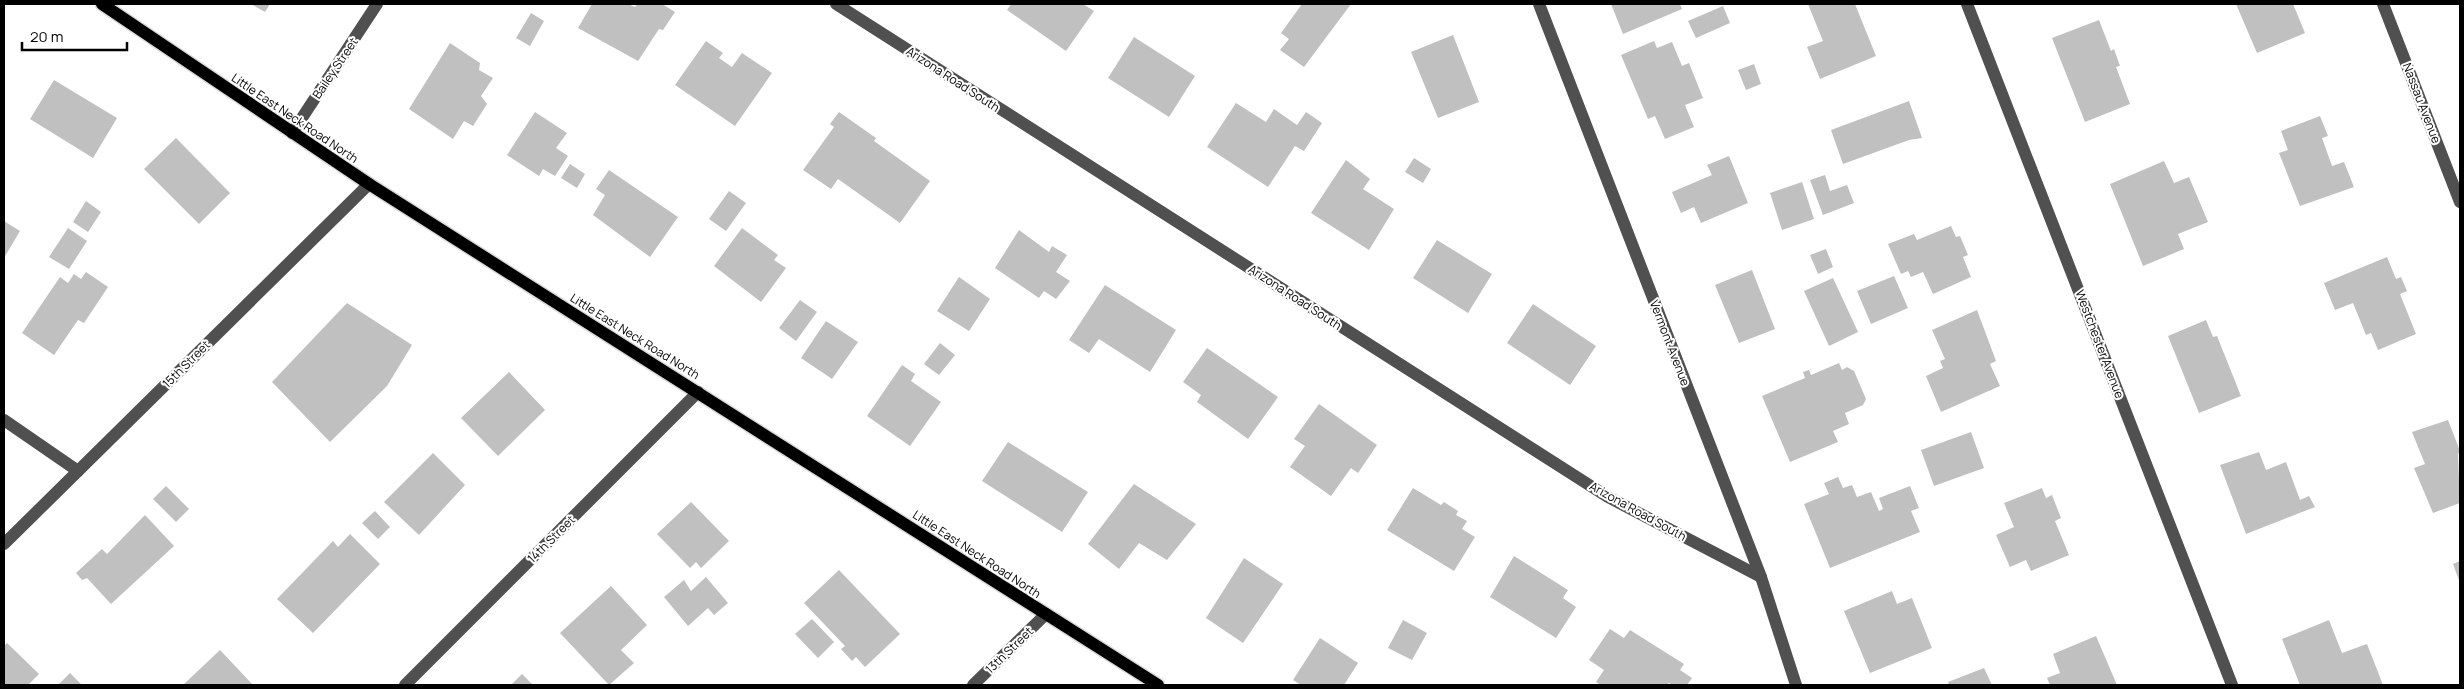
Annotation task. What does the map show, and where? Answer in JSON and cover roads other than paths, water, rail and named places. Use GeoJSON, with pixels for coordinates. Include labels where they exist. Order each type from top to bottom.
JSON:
{"type":"FeatureCollection","features":[{"type":"Feature","properties":{"kind":"main road","name":"Little East Neck Road North"},"geometry":{"type":"LineString","coordinates":[[102,4],[369,184],[1158,685]]}},
{"type":"Feature","properties":{"kind":"street","name":"Bailey Street"},"geometry":{"type":"LineString","coordinates":[[292,132],[377,4]]}},
{"type":"Feature","properties":{"kind":"street","name":"Arizona Road South"},"geometry":{"type":"LineString","coordinates":[[836,4],[1608,497],[1761,577]]}},
{"type":"Feature","properties":{"kind":"street","name":"Vermont Avenue"},"geometry":{"type":"LineString","coordinates":[[1539,4],[1761,577],[1796,685]]}},
{"type":"Feature","properties":{"kind":"street","name":"Westchester Avenue"},"geometry":{"type":"LineString","coordinates":[[1967,4],[2232,685]]}},
{"type":"Feature","properties":{"kind":"street","name":"Nassau Avenue"},"geometry":{"type":"LineString","coordinates":[[2383,4],[2460,202]]}},
{"type":"Feature","properties":{"kind":"street","name":"15th Street"},"geometry":{"type":"LineString","coordinates":[[4,544],[369,184]]}},
{"type":"Feature","properties":{"kind":"street","name":"14th Street"},"geometry":{"type":"LineString","coordinates":[[405,685],[698,392]]}},
{"type":"Feature","properties":{"kind":"street"},"geometry":{"type":"LineString","coordinates":[[4,420],[78,471]]}},
{"type":"Feature","properties":{"kind":"street","name":"13th Street"},"geometry":{"type":"LineString","coordinates":[[973,685],[1046,614]]}}]}
